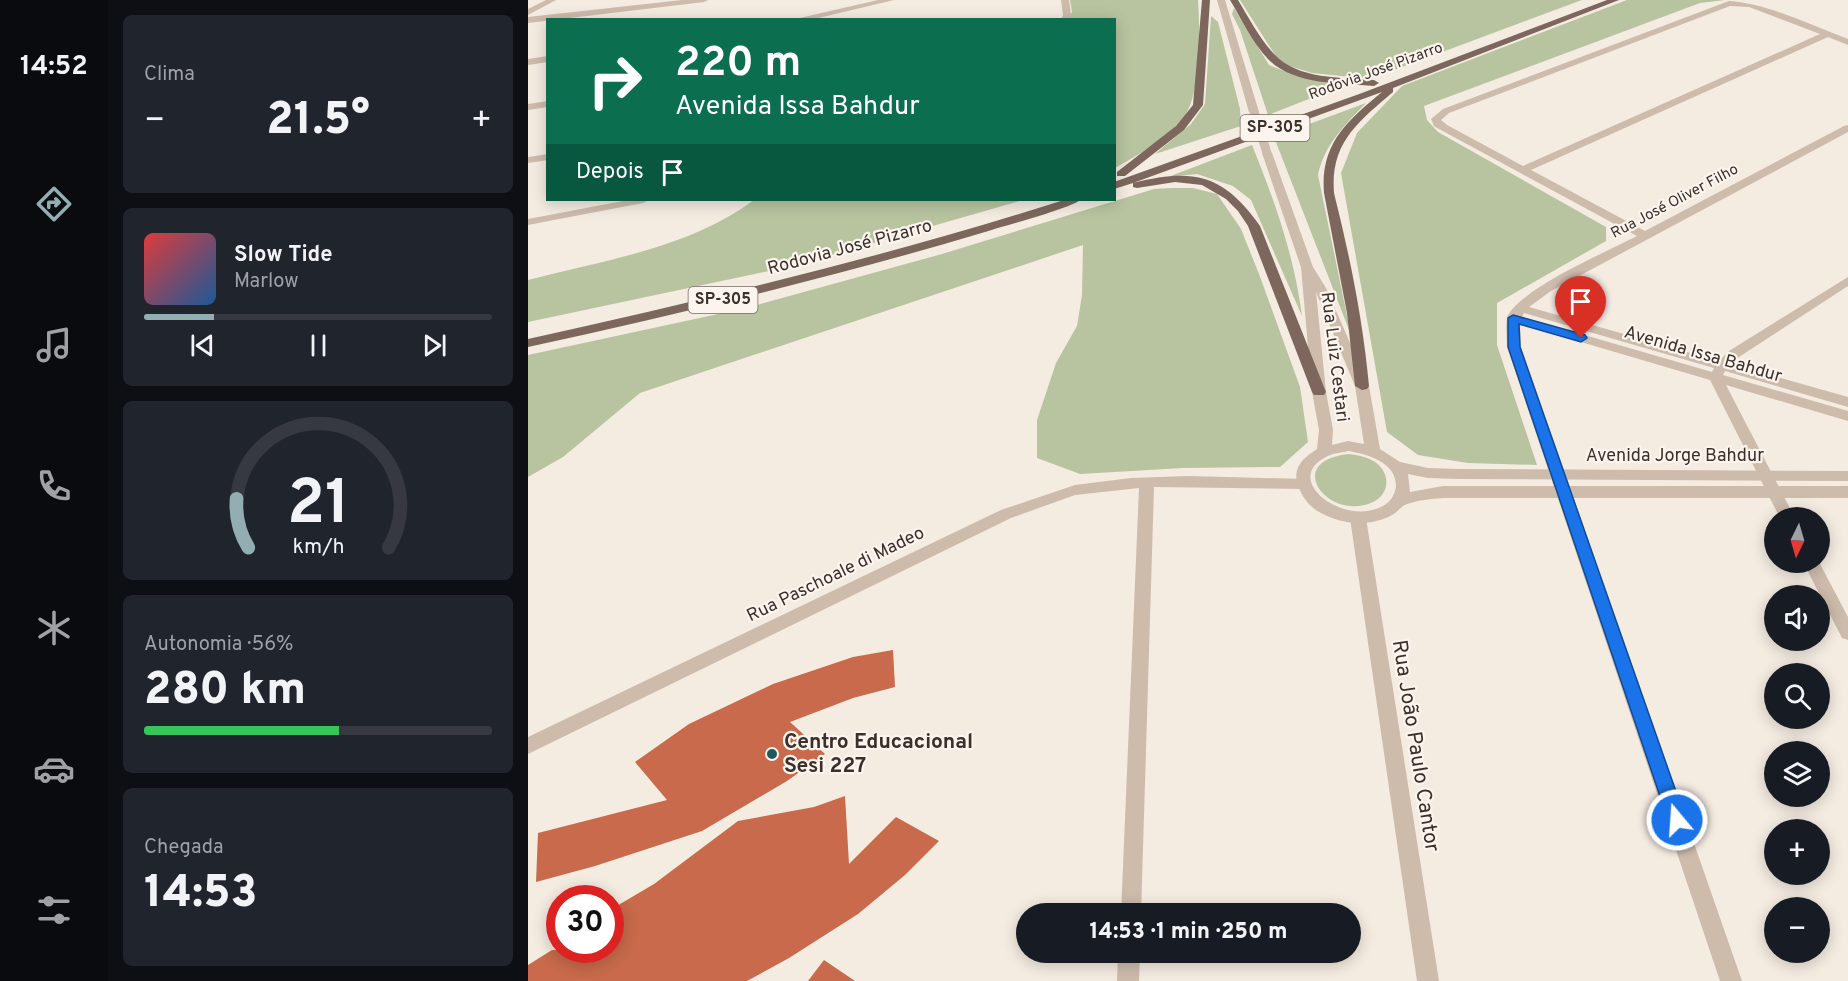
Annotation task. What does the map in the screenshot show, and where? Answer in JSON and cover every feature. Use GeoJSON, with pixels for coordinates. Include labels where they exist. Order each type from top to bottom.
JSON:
{"type":"FeatureCollection","features":[{"type":"Feature","properties":{"kind":"main road"},"geometry":{"type":"LineString","coordinates":[[1118,175],[1180,128],[1198,105],[1206,0]]}},
{"type":"Feature","properties":{"kind":"main road"},"geometry":{"type":"LineString","coordinates":[[1234,0],[1273,60],[1282,67],[1317,77],[1374,83]]}},
{"type":"Feature","properties":{"kind":"main road","name":"Rodovia José Pizarro"},"geometry":{"type":"LineString","coordinates":[[1118,175],[1374,83],[1595,0]]}},
{"type":"Feature","properties":{"kind":"main road","name":"Rodovia José Pizarro"},"geometry":{"type":"LineString","coordinates":[[1116,187],[1615,0]]}},
{"type":"Feature","properties":{"kind":"main road"},"geometry":{"type":"LineString","coordinates":[[1362,386],[1351,288],[1326,179],[1332,151],[1351,125],[1399,82]]}},
{"type":"Feature","properties":{"kind":"main road"},"geometry":{"type":"LineString","coordinates":[[1116,188],[1193,180],[1222,188],[1240,204],[1254,226],[1319,392]]}},
{"type":"Feature","properties":{"kind":"main road","name":"Rodovia José Pizarro"},"geometry":{"type":"LineString","coordinates":[[528,333],[670,303],[828,265],[954,230],[1045,201]]}},
{"type":"Feature","properties":{"kind":"main road","name":"Rodovia José Pizarro"},"geometry":{"type":"LineString","coordinates":[[528,343],[815,277],[970,233],[1071,201]]}},
{"type":"Feature","properties":{"kind":"street"},"geometry":{"type":"LineString","coordinates":[[528,12],[552,0]]}},
{"type":"Feature","properties":{"kind":"street"},"geometry":{"type":"LineString","coordinates":[[528,20],[704,0]]}},
{"type":"Feature","properties":{"kind":"street"},"geometry":{"type":"LineString","coordinates":[[809,18],[890,0]]}},
{"type":"Feature","properties":{"kind":"street"},"geometry":{"type":"LineString","coordinates":[[1065,0],[1066,18]]}},
{"type":"Feature","properties":{"kind":"street","name":"Rua Luiz Cestari"},"geometry":{"type":"LineString","coordinates":[[1221,0],[1267,153],[1307,267],[1320,288],[1362,386],[1373,451]]}},
{"type":"Feature","properties":{"kind":"street"},"geometry":{"type":"LineString","coordinates":[[1644,235],[1443,128],[1438,124],[1436,118],[1446,111],[1734,2],[1750,5],[1848,42]]}},
{"type":"Feature","properties":{"kind":"street"},"geometry":{"type":"LineString","coordinates":[[1522,170],[1828,34]]}},
{"type":"Feature","properties":{"kind":"street"},"geometry":{"type":"LineString","coordinates":[[528,62],[546,59]]}},
{"type":"Feature","properties":{"kind":"street"},"geometry":{"type":"LineString","coordinates":[[528,107],[546,104]]}},
{"type":"Feature","properties":{"kind":"street","name":"Rua José Oliver Filho"},"geometry":{"type":"LineString","coordinates":[[1516,313],[1547,288],[1848,128]]}},
{"type":"Feature","properties":{"kind":"street"},"geometry":{"type":"LineString","coordinates":[[528,160],[546,156]]}},
{"type":"Feature","properties":{"kind":"street"},"geometry":{"type":"LineString","coordinates":[[528,222],[638,201]]}},
{"type":"Feature","properties":{"kind":"street","name":"Rua Luiz Cestari"},"geometry":{"type":"LineString","coordinates":[[1307,267],[1319,392],[1326,430],[1324,451]]}},
{"type":"Feature","properties":{"kind":"street"},"geometry":{"type":"LineString","coordinates":[[1782,507],[1719,372],[1747,345],[1848,281]]}},
{"type":"Feature","properties":{"kind":"street"},"geometry":{"type":"LineString","coordinates":[[1516,313],[1514,347],[1557,476],[1624,662],[1731,981]]}},
{"type":"Feature","properties":{"kind":"street","name":"Avenida Issa Bahdur"},"geometry":{"type":"LineString","coordinates":[[1516,313],[1719,372],[1848,416]]}},
{"type":"Feature","properties":{"kind":"street","name":"Avenida Issa Bahdur"},"geometry":{"type":"LineString","coordinates":[[1719,372],[1848,402]]}},
{"type":"Feature","properties":{"kind":"street"},"geometry":{"type":"LineString","coordinates":[[1348,447],[1373,451],[1395,466],[1401,477],[1403,489],[1399,501],[1382,513],[1358,518],[1344,517],[1318,506],[1310,497],[1303,477],[1306,466],[1313,458],[1324,451],[1348,447]]}},
{"type":"Feature","properties":{"kind":"street","name":"Avenida Jorge Bahdur"},"geometry":{"type":"LineString","coordinates":[[1395,466],[1428,473],[1557,476],[1848,476]]}},
{"type":"Feature","properties":{"kind":"street"},"geometry":{"type":"LineString","coordinates":[[1131,903],[1147,484]]}},
{"type":"Feature","properties":{"kind":"street","name":"Rua Paschoale di Madeo"},"geometry":{"type":"LineString","coordinates":[[528,746],[1006,514],[1042,499],[1074,490],[1107,485],[1304,484]]}},
{"type":"Feature","properties":{"kind":"street","name":"Avenida Jorge Bahdur"},"geometry":{"type":"LineString","coordinates":[[1399,501],[1421,494],[1443,492],[1848,492]]}},
{"type":"Feature","properties":{"kind":"street","name":"Rua João Paulo Cantor"},"geometry":{"type":"LineString","coordinates":[[1358,518],[1428,981]]}},
{"type":"Feature","properties":{"kind":"street"},"geometry":{"type":"LineString","coordinates":[[1817,573],[1848,633]]}},
{"type":"Feature","properties":{"kind":"street"},"geometry":{"type":"LineString","coordinates":[[1128,981],[1129,963]]}},
{"type":"Feature","properties":{"kind":"green space"},"geometry":{"type":"Polygon","coordinates":[[[1070,0],[1198,0],[1197,77],[1190,105],[1185,115],[1162,138],[1116,167],[1116,18],[1069,18],[1072,12],[1070,0]]]}},
{"type":"Feature","properties":{"kind":"green space"},"geometry":{"type":"Polygon","coordinates":[[[1240,0],[1582,0],[1370,79],[1312,73],[1286,65],[1277,58],[1240,0]]]}},
{"type":"Feature","properties":{"kind":"green space"},"geometry":{"type":"Polygon","coordinates":[[[1627,0],[1725,0],[1700,3],[1424,106],[1427,120],[1438,132],[1606,227],[1606,241],[1497,303],[1497,345],[1537,465],[1468,463],[1418,455],[1387,432],[1341,173],[1357,133],[1402,86],[1627,0]]]}},
{"type":"Feature","properties":{"kind":"green space"},"geometry":{"type":"Polygon","coordinates":[[[1234,8],[1269,65],[1297,76],[1347,84],[1268,115],[1240,30],[1232,14],[1234,8]]]}},
{"type":"Feature","properties":{"kind":"green space"},"geometry":{"type":"Polygon","coordinates":[[[1211,16],[1218,22],[1240,109],[1241,126],[1155,154],[1191,124],[1205,104],[1211,16]]]}},
{"type":"Feature","properties":{"kind":"green space"},"geometry":{"type":"Polygon","coordinates":[[[1366,103],[1330,145],[1318,175],[1351,335],[1274,137],[1366,103]]]}},
{"type":"Feature","properties":{"kind":"green space"},"geometry":{"type":"Polygon","coordinates":[[[1252,145],[1283,229],[1302,316],[1251,200],[1233,186],[1197,174],[1168,177],[1252,145]]]}},
{"type":"Feature","properties":{"kind":"green space"},"geometry":{"type":"Polygon","coordinates":[[[1193,188],[1217,194],[1241,229],[1300,387],[1308,442],[1280,467],[1183,468],[1080,474],[1037,458],[1037,420],[1056,363],[1077,326],[1082,295],[1083,245],[640,393],[563,457],[528,477],[528,355],[746,308],[942,254],[1154,189],[1193,188]]]}},
{"type":"Feature","properties":{"kind":"green space"},"geometry":{"type":"Polygon","coordinates":[[[752,201],[1020,201],[797,265],[528,322],[528,280],[646,250],[702,230],[752,201]]]}},
{"type":"Feature","properties":{"kind":"green space"},"geometry":{"type":"Polygon","coordinates":[[[1349,454],[1372,460],[1384,472],[1385,489],[1383,494],[1373,502],[1357,506],[1341,504],[1328,498],[1319,488],[1315,478],[1318,467],[1329,459],[1349,454]]]}},
{"type":"Feature","properties":{"kind":"building"},"geometry":{"type":"Polygon","coordinates":[[[893,650],[895,687],[853,698],[790,722],[825,754],[787,781],[702,831],[595,866],[536,882],[538,833],[667,800],[635,762],[689,724],[773,684],[853,657],[893,650]]]}},
{"type":"Feature","properties":{"kind":"building"},"geometry":{"type":"Polygon","coordinates":[[[845,796],[849,864],[896,817],[939,841],[905,875],[858,914],[789,958],[747,981],[528,981],[528,965],[546,954],[546,963],[624,963],[624,902],[654,884],[738,821],[814,807],[845,796]]]}},
{"type":"Feature","properties":{"kind":"building"},"geometry":{"type":"Polygon","coordinates":[[[824,960],[855,981],[808,981],[824,960]]]}},
{"type":"Feature","properties":{"kind":"place","name":"Centro Educacional Sesi 227"},"geometry":{"type":"Point","coordinates":[772,754]}},
{"type":"Feature","properties":{"kind":"route"},"geometry":{"type":"LineString","coordinates":[[1581,338],[1513,318],[1514,347],[1677,820]]}}]}
